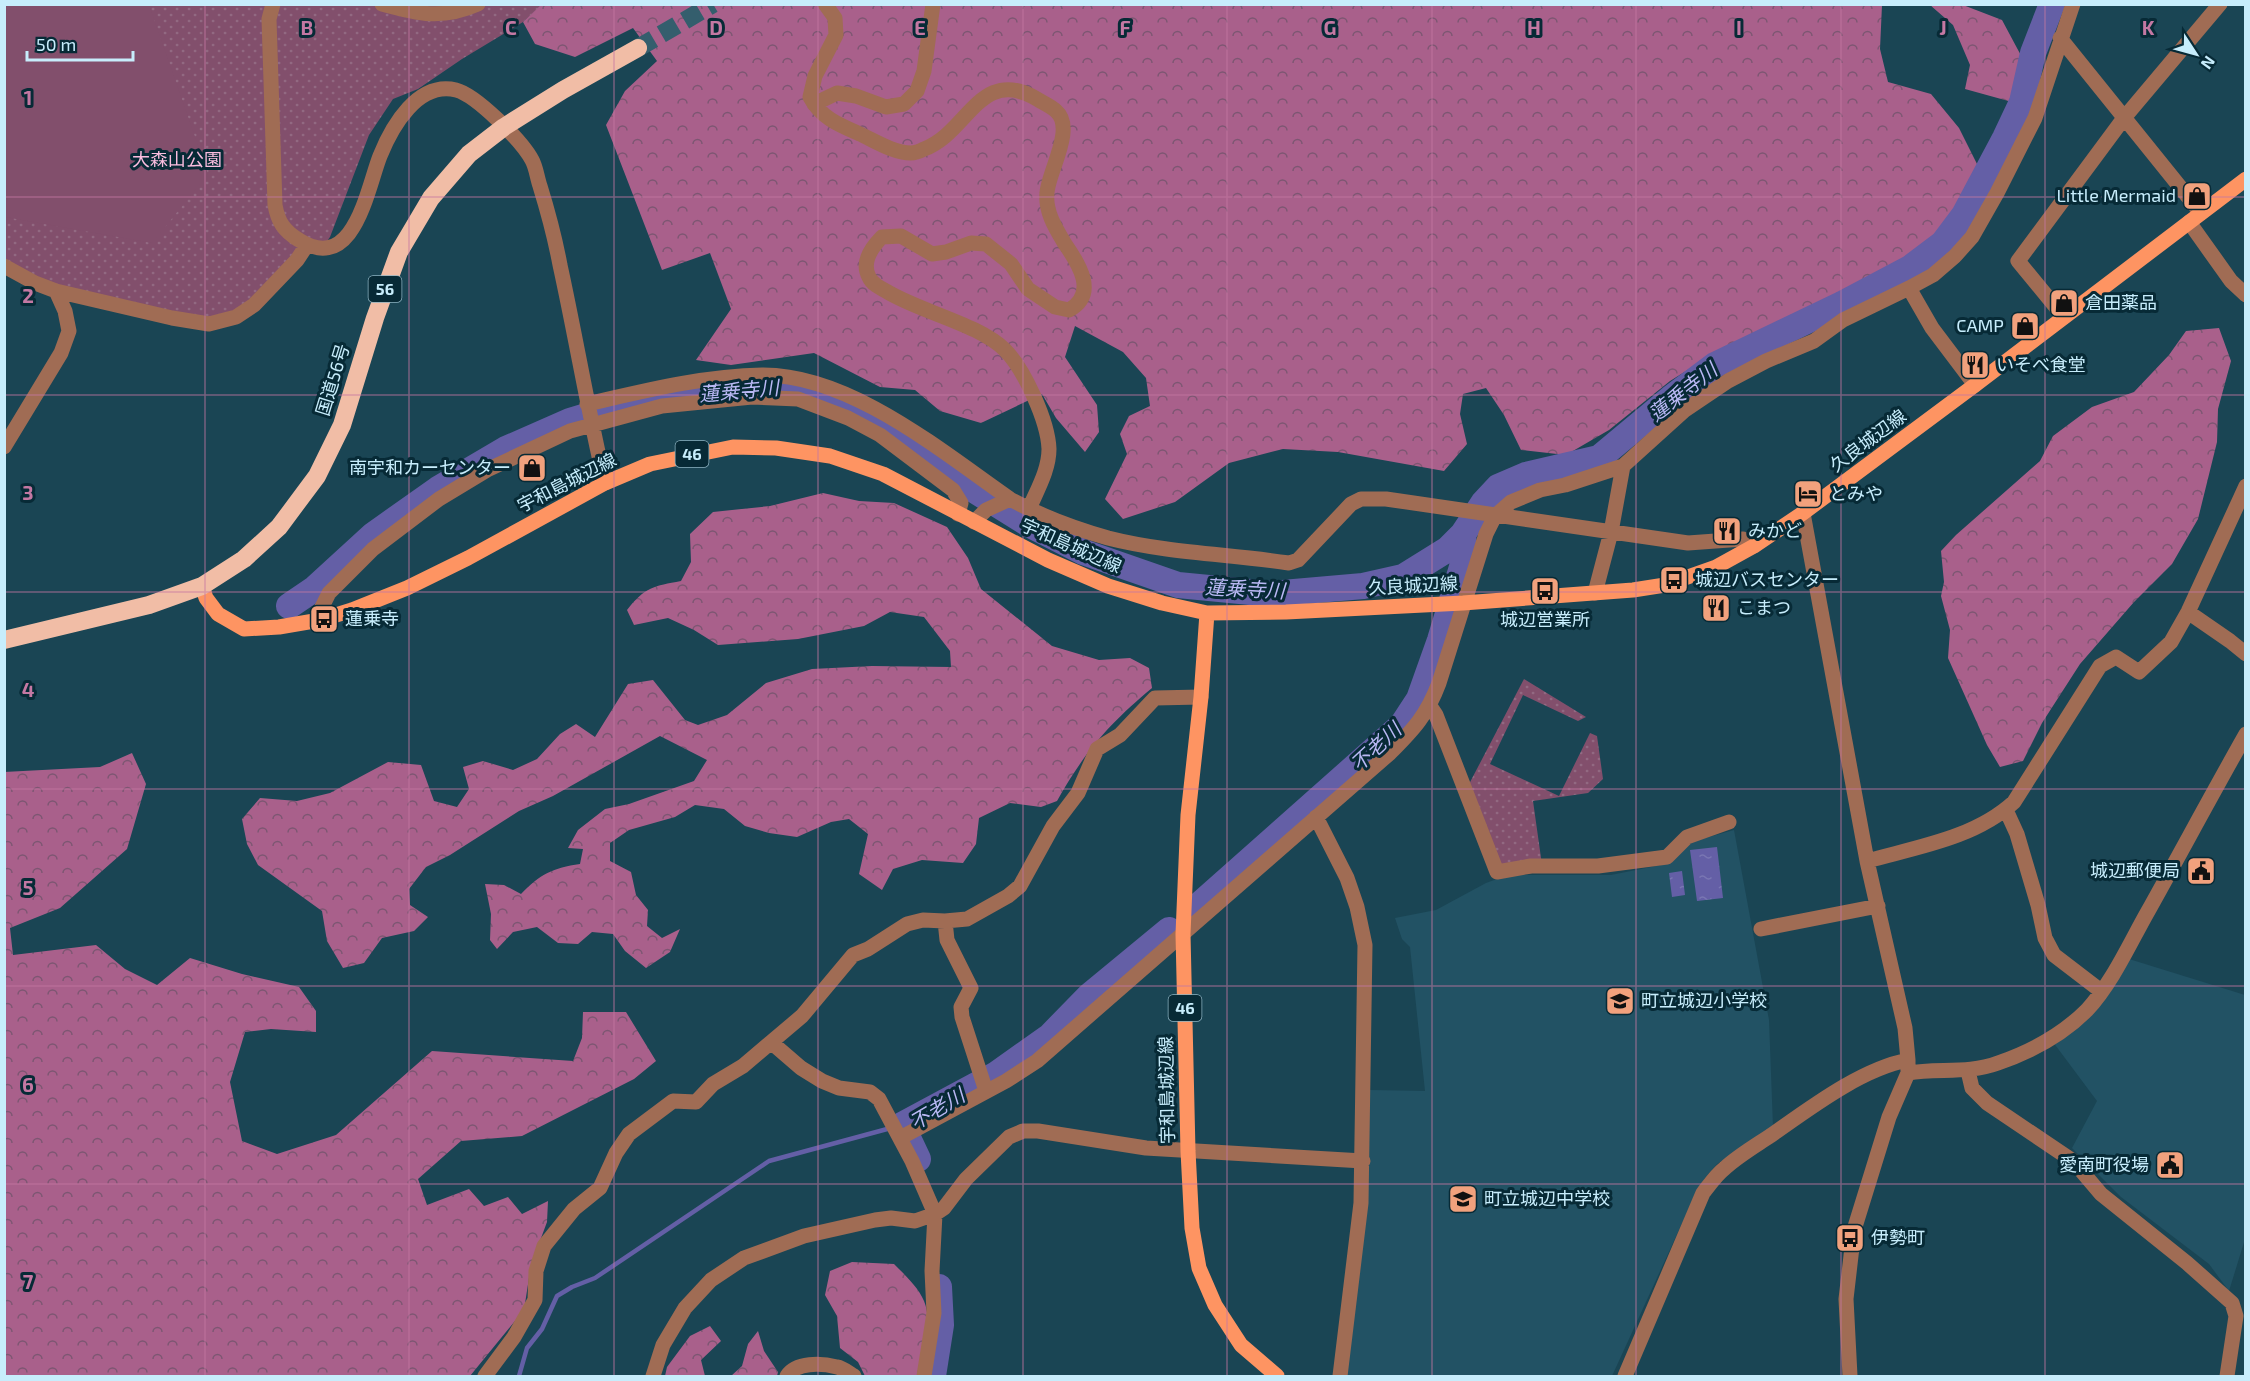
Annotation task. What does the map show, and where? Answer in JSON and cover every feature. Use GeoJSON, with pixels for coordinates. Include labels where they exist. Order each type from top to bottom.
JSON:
{"type":"FeatureCollection","features":[{"type":"Feature","properties":{"kind":"highway","name":"国道56号"},"geometry":{"type":"LineString","coordinates":[[4,640],[149,605],[202,586],[244,559],[279,527],[317,476],[342,425],[375,318],[399,252],[431,198],[469,154],[504,127],[563,90],[638,48]]}},
{"type":"Feature","properties":{"kind":"main road","name":"久良城辺線"},"geometry":{"type":"LineString","coordinates":[[1207,613],[1286,612],[1463,603],[1595,593],[1665,585],[1716,567],[1754,546],[1803,513],[1976,385],[2246,178]]}},
{"type":"Feature","properties":{"kind":"main road","name":"宇和島城辺線"},"geometry":{"type":"LineString","coordinates":[[202,586],[206,598],[218,614],[244,629],[279,627],[320,620],[407,588],[468,558],[605,483],[650,464],[733,447],[776,448],[830,456],[883,474],[1048,560],[1108,586],[1162,603],[1207,613],[1188,815],[1183,934],[1192,1228],[1199,1268],[1215,1305],[1241,1345],[1277,1377]]}},
{"type":"Feature","properties":{"kind":"street"},"geometry":{"type":"LineString","coordinates":[[382,4],[421,14],[444,15],[478,4]]}},
{"type":"Feature","properties":{"kind":"street"},"geometry":{"type":"LineString","coordinates":[[825,4],[835,18],[836,35],[815,76],[810,97],[825,117],[844,127],[892,149],[912,154],[932,146],[991,92],[1008,88],[1025,92],[1058,112],[1065,127],[1046,194],[1052,223],[1083,275],[1084,294],[1077,306],[1069,310],[1055,307],[1028,289],[1011,264],[986,243],[971,243],[946,252],[932,254],[901,236],[882,237],[872,247],[866,261],[868,276],[875,285],[904,303],[980,333],[1004,349],[1023,372],[1045,426],[1049,449],[1045,474],[1029,509]]}},
{"type":"Feature","properties":{"kind":"street"},"geometry":{"type":"LineString","coordinates":[[814,104],[837,93],[856,96],[886,107],[904,104],[917,91],[924,71],[933,4]]}},
{"type":"Feature","properties":{"kind":"street"},"geometry":{"type":"LineString","coordinates":[[900,1138],[1037,1061],[1390,753],[1414,729],[1430,706],[1486,534],[1495,516],[1511,502],[1540,490],[1565,485],[1623,466],[1685,410],[1728,381],[1814,340],[1843,320],[1933,275],[1972,237],[2007,174],[2035,118],[2073,4]]}},
{"type":"Feature","properties":{"kind":"street"},"geometry":{"type":"LineString","coordinates":[[2064,317],[2018,261],[2124,118],[2220,4]]}},
{"type":"Feature","properties":{"kind":"street"},"geometry":{"type":"LineString","coordinates":[[271,12],[274,193],[277,220],[290,235],[307,245],[322,248],[339,243],[351,231],[362,213],[385,147],[398,122],[418,99],[436,89],[456,90],[478,102],[518,140],[532,160],[555,239],[605,483]]}},
{"type":"Feature","properties":{"kind":"street"},"geometry":{"type":"LineString","coordinates":[[2060,38],[2124,118],[2195,217],[2231,281],[2246,295]]}},
{"type":"Feature","properties":{"kind":"street"},"geometry":{"type":"LineString","coordinates":[[4,266],[35,283],[56,291],[172,318],[209,324],[237,317],[254,306],[297,260],[307,245]]}},
{"type":"Feature","properties":{"kind":"street"},"geometry":{"type":"LineString","coordinates":[[1909,288],[1932,328],[1976,385]]}},
{"type":"Feature","properties":{"kind":"street"},"geometry":{"type":"LineString","coordinates":[[4,447],[61,353],[69,331],[65,311],[56,291]]}},
{"type":"Feature","properties":{"kind":"street"},"geometry":{"type":"LineString","coordinates":[[587,404],[660,388],[725,378],[763,375],[796,379],[833,390],[871,406],[1010,499],[1029,509],[1107,538],[1184,551],[1289,563],[1298,560],[1351,504],[1361,499],[1386,499],[1688,543],[1743,539],[1754,546]]}},
{"type":"Feature","properties":{"kind":"street"},"geometry":{"type":"LineString","coordinates":[[320,620],[322,607],[329,593],[373,549],[439,499],[487,470],[570,431],[662,406],[752,397],[798,399],[848,418],[880,435],[953,490],[961,503],[958,514]]}},
{"type":"Feature","properties":{"kind":"street"},"geometry":{"type":"LineString","coordinates":[[1595,593],[1611,532],[1623,466]]}},
{"type":"Feature","properties":{"kind":"street"},"geometry":{"type":"LineString","coordinates":[[1867,861],[1957,836],[2006,810],[2014,802],[2100,666],[2116,657],[2139,672],[2171,642],[2188,612],[2208,564],[2246,486]]}},
{"type":"Feature","properties":{"kind":"street"},"geometry":{"type":"LineString","coordinates":[[974,522],[986,510],[1010,499]]}},
{"type":"Feature","properties":{"kind":"street"},"geometry":{"type":"LineString","coordinates":[[1803,513],[1867,861],[1905,1028],[1908,1066],[1889,1117],[1854,1230],[1846,1299],[1850,1377]]}},
{"type":"Feature","properties":{"kind":"street"},"geometry":{"type":"LineString","coordinates":[[2188,612],[2246,654]]}},
{"type":"Feature","properties":{"kind":"street"},"geometry":{"type":"LineString","coordinates":[[485,1377],[514,1337],[535,1299],[536,1271],[544,1246],[574,1209],[600,1188],[616,1153],[629,1134],[673,1101],[696,1102],[713,1084],[743,1066],[772,1043],[802,1016],[853,955],[907,924],[923,920],[967,919],[1008,896],[1020,886],[1053,826],[1078,793],[1097,749],[1120,735],[1155,698],[1201,696]]}},
{"type":"Feature","properties":{"kind":"street"},"geometry":{"type":"LineString","coordinates":[[1430,706],[1436,715],[1497,872],[1531,866],[1598,866],[1667,857],[1687,837],[1729,822]]}},
{"type":"Feature","properties":{"kind":"street"},"geometry":{"type":"LineString","coordinates":[[1625,1377],[1703,1193],[1726,1167],[1794,1119],[1869,1072],[1908,1066],[1921,1071],[1968,1071],[1996,1064],[2026,1052],[2060,1032],[2087,1009],[2123,956],[2246,734]]}},
{"type":"Feature","properties":{"kind":"street"},"geometry":{"type":"LineString","coordinates":[[2006,810],[2017,834],[2038,905],[2045,938],[2054,955],[2101,991]]}},
{"type":"Feature","properties":{"kind":"street"},"geometry":{"type":"LineString","coordinates":[[1316,817],[1347,878],[1357,907],[1365,945],[1361,1203],[1340,1377]]}},
{"type":"Feature","properties":{"kind":"street"},"geometry":{"type":"LineString","coordinates":[[1761,929],[1878,906]]}},
{"type":"Feature","properties":{"kind":"street"},"geometry":{"type":"LineString","coordinates":[[945,921],[947,940],[971,988],[961,1007],[962,1017],[986,1091]]}},
{"type":"Feature","properties":{"kind":"street"},"geometry":{"type":"LineString","coordinates":[[772,1043],[801,1068],[822,1082],[839,1088],[870,1092],[879,1099],[912,1161],[934,1214],[932,1271],[934,1313],[924,1377]]}},
{"type":"Feature","properties":{"kind":"street"},"geometry":{"type":"LineString","coordinates":[[1968,1071],[1972,1088],[1987,1103],[2073,1161],[2101,1194],[2187,1263],[2232,1303],[2236,1316],[2227,1377]]}},
{"type":"Feature","properties":{"kind":"street"},"geometry":{"type":"LineString","coordinates":[[653,1377],[663,1345],[685,1308],[711,1280],[744,1258],[804,1236],[876,1220],[891,1218],[915,1221],[934,1214],[944,1208],[966,1179],[1009,1137],[1023,1131],[1038,1131],[1112,1144],[1188,1151],[1363,1161]]}},
{"type":"Feature","properties":{"kind":"street"},"geometry":{"type":"LineString","coordinates":[[787,1377],[791,1370],[804,1365],[838,1367],[854,1377]]}},
{"type":"Feature","properties":{"kind":"shaded area"},"geometry":{"type":"Polygon","coordinates":[[[1734,830],[1769,1020],[1773,1127],[1717,1164],[1705,1178],[1695,1195],[1612,1376],[1346,1376],[1369,1090],[1425,1091],[1410,947],[1402,939],[1395,918],[1436,910],[1486,883],[1508,875],[1611,875],[1671,863],[1687,843],[1734,830]]]}},
{"type":"Feature","properties":{"kind":"shaded area"},"geometry":{"type":"Polygon","coordinates":[[[2129,959],[2245,995],[2245,1239],[2229,1291],[2209,1264],[2121,1197],[2072,1148],[2097,1101],[2053,1042],[2129,959]]]}},
{"type":"Feature","properties":{"kind":"green space"},"geometry":{"type":"Polygon","coordinates":[[[542,4],[1882,5],[1880,49],[1888,82],[1931,94],[1959,128],[1979,168],[1934,243],[1875,283],[1819,314],[1710,356],[1670,381],[1609,430],[1566,455],[1521,450],[1504,415],[1486,388],[1463,394],[1460,414],[1467,444],[1444,471],[1338,452],[1283,449],[1229,463],[1175,502],[1123,519],[1105,499],[1127,454],[1120,434],[1129,416],[1150,406],[1146,378],[1123,352],[1075,326],[1065,357],[1097,405],[1099,432],[1085,452],[1056,418],[1042,394],[981,423],[940,411],[915,390],[880,387],[814,353],[731,365],[696,360],[731,309],[710,253],[662,270],[606,125],[625,91],[657,61],[633,28],[575,57],[535,44],[523,22],[542,4]]]}},
{"type":"Feature","properties":{"kind":"green space","name":"大森山公園"},"geometry":{"type":"Polygon","coordinates":[[[4,5],[542,5],[523,22],[418,89],[393,99],[369,135],[330,237],[322,248],[307,246],[254,305],[209,324],[56,291],[5,265],[4,5]]]}},
{"type":"Feature","properties":{"kind":"green space"},"geometry":{"type":"Polygon","coordinates":[[[4,5],[149,5],[208,174],[152,243],[5,217],[4,5]]]}},
{"type":"Feature","properties":{"kind":"green space"},"geometry":{"type":"Polygon","coordinates":[[[1930,5],[1963,5],[2002,20],[2025,63],[2012,102],[1965,89],[1970,65],[1953,25],[1930,5]]]}},
{"type":"Feature","properties":{"kind":"green space"},"geometry":{"type":"Polygon","coordinates":[[[2219,328],[2231,361],[2218,409],[2217,442],[2198,519],[2172,564],[2134,602],[2080,664],[2042,723],[2023,761],[2000,767],[1987,745],[1948,658],[1950,630],[1941,596],[1944,582],[1941,551],[2040,461],[2053,436],[2092,407],[2134,392],[2169,355],[2186,331],[2219,328]]]}},
{"type":"Feature","properties":{"kind":"green space"},"geometry":{"type":"Polygon","coordinates":[[[823,493],[859,501],[894,503],[947,527],[968,558],[981,589],[1052,646],[1099,660],[1130,658],[1149,668],[1152,688],[1099,739],[1057,801],[1041,807],[1010,803],[979,818],[976,844],[963,863],[922,860],[893,869],[882,890],[859,874],[868,834],[849,819],[831,822],[797,837],[769,833],[745,826],[724,809],[695,805],[675,817],[629,830],[610,843],[610,861],[631,872],[636,895],[648,910],[647,926],[662,938],[680,929],[670,952],[646,968],[625,951],[613,934],[592,932],[578,944],[558,943],[537,927],[513,932],[497,949],[490,940],[491,914],[485,884],[504,885],[521,894],[534,881],[547,873],[580,864],[583,849],[568,848],[578,830],[605,809],[629,804],[694,781],[707,760],[660,736],[553,796],[519,811],[450,855],[426,867],[409,889],[410,905],[428,917],[414,931],[382,938],[364,963],[343,968],[327,941],[322,911],[258,865],[247,844],[242,819],[260,798],[297,801],[330,793],[388,762],[421,765],[434,801],[457,807],[469,789],[463,767],[483,761],[513,770],[537,759],[560,734],[576,724],[595,737],[628,684],[653,680],[685,720],[698,725],[727,715],[766,683],[812,669],[872,666],[951,667],[950,651],[924,617],[890,612],[864,626],[798,639],[718,645],[668,618],[634,625],[627,610],[645,592],[664,584],[681,581],[691,562],[690,534],[713,512],[770,506],[823,493]]]}},
{"type":"Feature","properties":{"kind":"green space"},"geometry":{"type":"Polygon","coordinates":[[[1524,679],[1586,717],[1578,721],[1523,695],[1490,764],[1559,796],[1590,733],[1597,736],[1603,779],[1588,793],[1533,801],[1542,865],[1499,867],[1468,786],[1524,679]]]}},
{"type":"Feature","properties":{"kind":"green space"},"geometry":{"type":"Polygon","coordinates":[[[132,753],[146,784],[127,849],[60,908],[10,928],[13,955],[96,945],[125,969],[157,985],[190,958],[242,974],[299,987],[316,1011],[316,1032],[271,1029],[245,1032],[230,1082],[242,1141],[277,1154],[336,1135],[432,1051],[573,1061],[582,1038],[583,1012],[626,1012],[656,1061],[634,1079],[522,1136],[461,1141],[418,1179],[427,1205],[469,1189],[484,1206],[508,1197],[522,1214],[548,1201],[547,1222],[531,1265],[524,1310],[470,1376],[5,1376],[4,772],[100,767],[132,753]]]}},
{"type":"Feature","properties":{"kind":"green space"},"geometry":{"type":"Polygon","coordinates":[[[852,1262],[894,1264],[911,1281],[924,1301],[928,1319],[919,1376],[865,1376],[858,1362],[840,1348],[837,1316],[825,1295],[830,1271],[852,1262]]]}},
{"type":"Feature","properties":{"kind":"green space"},"geometry":{"type":"Polygon","coordinates":[[[710,1326],[721,1341],[701,1360],[705,1376],[665,1376],[667,1367],[690,1336],[710,1326]]]}},
{"type":"Feature","properties":{"kind":"green space"},"geometry":{"type":"Polygon","coordinates":[[[758,1331],[764,1351],[778,1372],[777,1376],[731,1376],[742,1366],[748,1344],[758,1331]]]}},
{"type":"Feature","properties":{"kind":"water"},"geometry":{"type":"Polygon","coordinates":[[[1717,847],[1723,898],[1697,901],[1690,850],[1717,847]]]}},
{"type":"Feature","properties":{"kind":"water"},"geometry":{"type":"Polygon","coordinates":[[[1682,871],[1685,895],[1672,897],[1669,873],[1682,871]]]}},
{"type":"Feature","properties":{"kind":"waterway","name":"蓮乗寺川"},"geometry":{"type":"LineString","coordinates":[[289,606],[314,589],[373,535],[438,489],[506,449],[570,421],[626,404],[695,391],[760,385],[793,387],[871,416],[974,490],[1030,525],[1083,552],[1178,585],[1271,594],[1363,586],[1403,577],[1448,549],[1463,534],[1484,502],[1498,487],[1526,475],[1599,458],[1715,365],[1842,304],[1910,268],[1943,243],[1964,215],[2022,102],[2033,53],[2052,4]]}},
{"type":"Feature","properties":{"kind":"waterway","name":"不老川"},"geometry":{"type":"LineString","coordinates":[[1198,906],[1402,725],[1419,699],[1440,640],[1465,557],[1463,534]]}},
{"type":"Feature","properties":{"kind":"waterway","name":"不老川"},"geometry":{"type":"LineString","coordinates":[[918,1159],[902,1125],[995,1075],[1050,1036],[1089,996],[1169,930]]}},
{"type":"Feature","properties":{"kind":"waterway"},"geometry":{"type":"LineString","coordinates":[[519,1376],[527,1348],[542,1329],[557,1296],[595,1278],[769,1161],[902,1125]]}},
{"type":"Feature","properties":{"kind":"waterway","name":"不老川"},"geometry":{"type":"LineString","coordinates":[[933,1376],[941,1325],[939,1287]]}},
{"type":"Feature","properties":{"kind":"tunnel"},"geometry":{"type":"LineString","coordinates":[[638,48],[713,4]]}},
{"type":"Feature","properties":{"kind":"place","name":"Little Mermaid"},"geometry":{"type":"Point","coordinates":[2197,196]}},
{"type":"Feature","properties":{"kind":"place","name":"倉田薬品"},"geometry":{"type":"Point","coordinates":[2064,303]}},
{"type":"Feature","properties":{"kind":"place","name":"CAMP"},"geometry":{"type":"Point","coordinates":[2025,326]}},
{"type":"Feature","properties":{"kind":"place","name":"いそべ食堂"},"geometry":{"type":"Point","coordinates":[1975,365]}},
{"type":"Feature","properties":{"kind":"place","name":"南宇和カーセンター"},"geometry":{"type":"Point","coordinates":[532,468]}},
{"type":"Feature","properties":{"kind":"place","name":"とみや"},"geometry":{"type":"Point","coordinates":[1808,494]}},
{"type":"Feature","properties":{"kind":"place","name":"みかど"},"geometry":{"type":"Point","coordinates":[1727,531]}},
{"type":"Feature","properties":{"kind":"place","name":"城辺バスセンター"},"geometry":{"type":"Point","coordinates":[1674,580]}},
{"type":"Feature","properties":{"kind":"place","name":"城辺営業所"},"geometry":{"type":"Point","coordinates":[1545,591]}},
{"type":"Feature","properties":{"kind":"place","name":"こまつ"},"geometry":{"type":"Point","coordinates":[1716,608]}},
{"type":"Feature","properties":{"kind":"place","name":"蓮乗寺"},"geometry":{"type":"Point","coordinates":[324,619]}},
{"type":"Feature","properties":{"kind":"place","name":"城辺郵便局"},"geometry":{"type":"Point","coordinates":[2201,871]}},
{"type":"Feature","properties":{"kind":"place","name":"町立城辺小学校"},"geometry":{"type":"Point","coordinates":[1620,1001]}},
{"type":"Feature","properties":{"kind":"place","name":"愛南町役場"},"geometry":{"type":"Point","coordinates":[2170,1165]}},
{"type":"Feature","properties":{"kind":"place","name":"町立城辺中学校"},"geometry":{"type":"Point","coordinates":[1463,1199]}},
{"type":"Feature","properties":{"kind":"place","name":"伊勢町"},"geometry":{"type":"Point","coordinates":[1850,1238]}}]}
